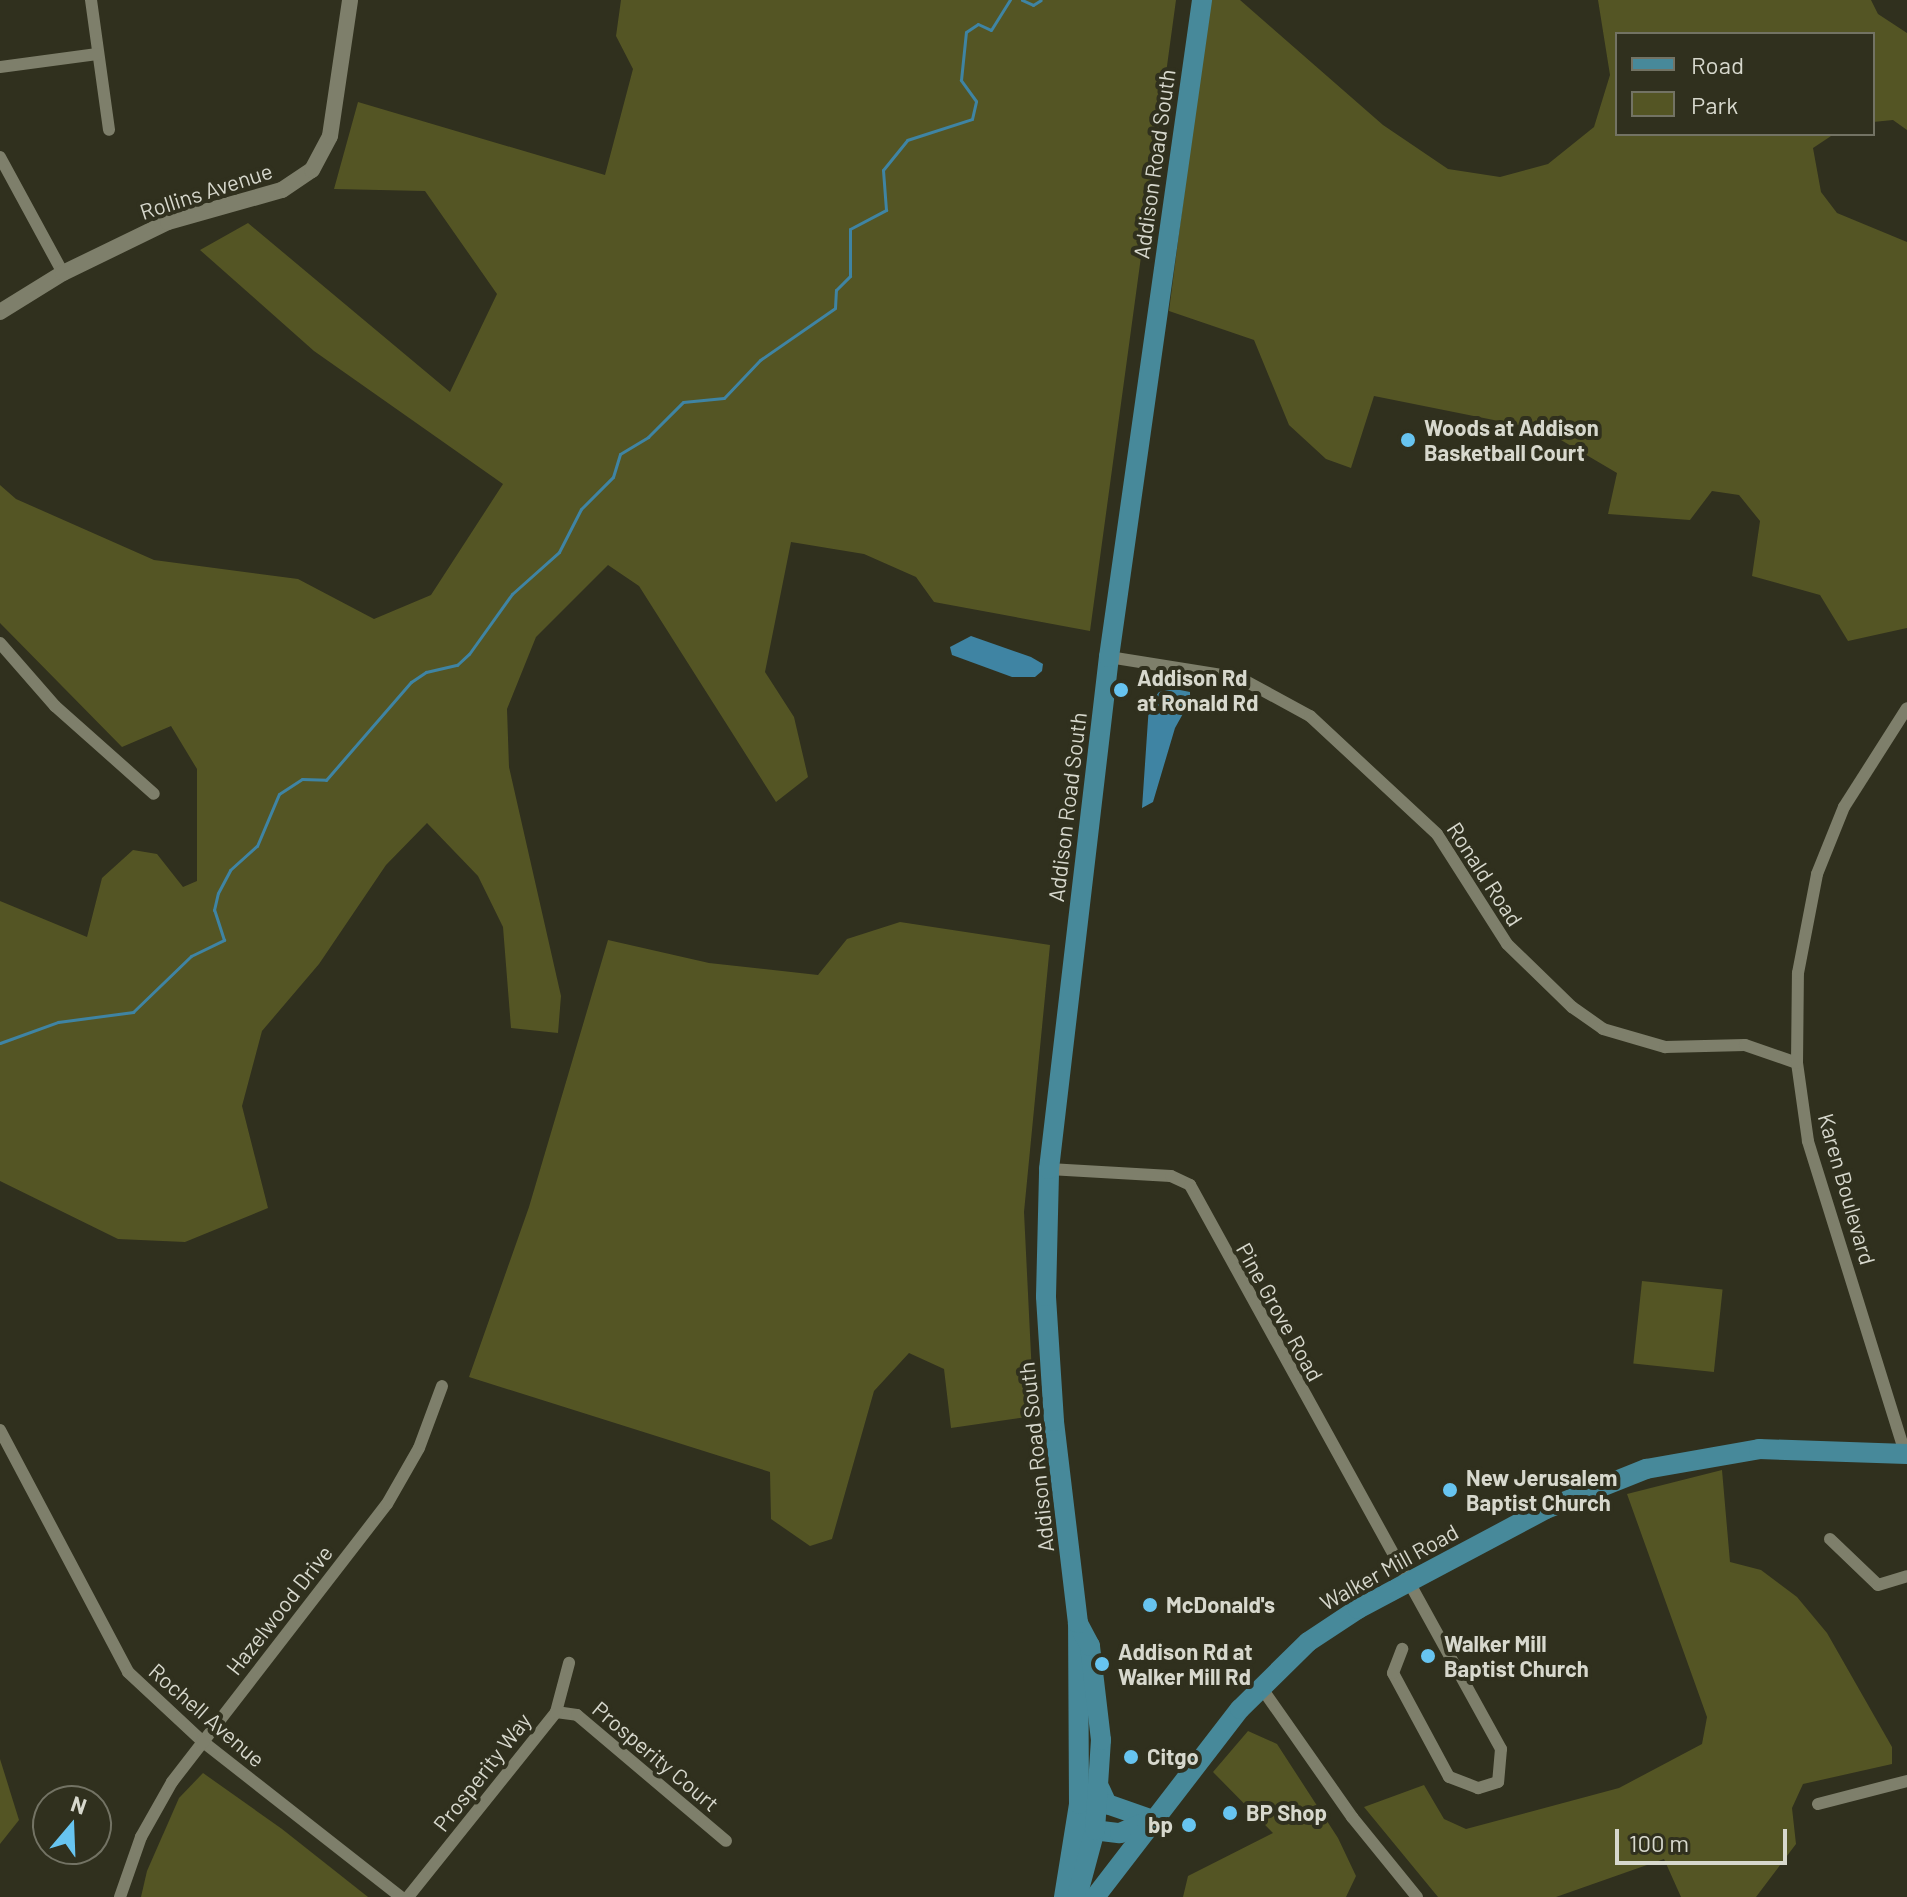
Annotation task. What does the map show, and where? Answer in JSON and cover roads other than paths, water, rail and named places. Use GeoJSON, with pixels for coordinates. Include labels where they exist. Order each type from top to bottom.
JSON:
{"type":"FeatureCollection","features":[{"type":"Feature","properties":{"kind":"main road","name":"Addison Road South"},"geometry":{"type":"LineString","coordinates":[[1077,1897],[1086,1829],[1078,1623],[1046,1318],[1049,1169],[1109,657],[1202,0]]}},
{"type":"Feature","properties":{"kind":"main road","name":"Walker Mill Road"},"geometry":{"type":"LineString","coordinates":[[1095,1897],[1150,1819],[1261,1687],[1330,1626],[1411,1581],[1546,1509],[1646,1469],[1759,1449],[1906,1456]]}},
{"type":"Feature","properties":{"kind":"main road","name":"Addison Road South"},"geometry":{"type":"LineString","coordinates":[[1078,1623],[1090,1646],[1101,1740],[1100,1789],[1086,1829]]}},
{"type":"Feature","properties":{"kind":"main road"},"geometry":{"type":"LineString","coordinates":[[1100,1789],[1107,1804],[1150,1819]]}},
{"type":"Feature","properties":{"kind":"main road"},"geometry":{"type":"LineString","coordinates":[[1064,1897],[1086,1829],[1120,1833],[1150,1819]]}},
{"type":"Feature","properties":{"kind":"street"},"geometry":{"type":"LineString","coordinates":[[91,0],[109,130]]}},
{"type":"Feature","properties":{"kind":"street","name":"Rollins Avenue"},"geometry":{"type":"LineString","coordinates":[[0,312],[63,273],[168,222],[282,190],[312,170],[330,136],[350,0]]}},
{"type":"Feature","properties":{"kind":"street"},"geometry":{"type":"LineString","coordinates":[[0,67],[97,54]]}},
{"type":"Feature","properties":{"kind":"street"},"geometry":{"type":"LineString","coordinates":[[0,157],[63,273]]}},
{"type":"Feature","properties":{"kind":"street"},"geometry":{"type":"LineString","coordinates":[[0,186],[13,180]]}},
{"type":"Feature","properties":{"kind":"street"},"geometry":{"type":"LineString","coordinates":[[0,643],[55,706],[154,794]]}},
{"type":"Feature","properties":{"kind":"street","name":"Ronald Road"},"geometry":{"type":"LineString","coordinates":[[1109,657],[1240,678],[1310,716],[1437,834],[1507,944],[1572,1007],[1603,1029],[1665,1047],[1745,1045],[1797,1063]]}},
{"type":"Feature","properties":{"kind":"street","name":"Karen Boulevard"},"geometry":{"type":"LineString","coordinates":[[1906,1456],[1808,1141],[1797,1063],[1798,973],[1817,874],[1844,807],[1907,708]]}},
{"type":"Feature","properties":{"kind":"street","name":"Pine Grove Road"},"geometry":{"type":"LineString","coordinates":[[1049,1169],[1171,1176],[1187,1182],[1411,1581]]}},
{"type":"Feature","properties":{"kind":"street","name":"Hazelwood Drive"},"geometry":{"type":"LineString","coordinates":[[120,1897],[150,1818],[202,1741],[387,1504],[419,1448],[442,1386]]}},
{"type":"Feature","properties":{"kind":"street","name":"Rochell Avenue"},"geometry":{"type":"LineString","coordinates":[[0,1430],[112,1648],[150,1696],[202,1741],[401,1897]]}},
{"type":"Feature","properties":{"kind":"street"},"geometry":{"type":"LineString","coordinates":[[1830,1539],[1878,1585],[1907,1576]]}},
{"type":"Feature","properties":{"kind":"street"},"geometry":{"type":"LineString","coordinates":[[1402,1649],[1393,1673],[1449,1777],[1478,1788],[1498,1782],[1501,1749],[1411,1581]]}},
{"type":"Feature","properties":{"kind":"street","name":"Prosperity Way"},"geometry":{"type":"LineString","coordinates":[[408,1897],[556,1712],[569,1663]]}},
{"type":"Feature","properties":{"kind":"street"},"geometry":{"type":"LineString","coordinates":[[1261,1687],[1352,1817],[1417,1897]]}},
{"type":"Feature","properties":{"kind":"street","name":"Prosperity Court"},"geometry":{"type":"LineString","coordinates":[[556,1712],[577,1715],[726,1841]]}},
{"type":"Feature","properties":{"kind":"street"},"geometry":{"type":"LineString","coordinates":[[1818,1804],[1907,1781]]}},
{"type":"Feature","properties":{"kind":"water"},"geometry":{"type":"Polygon","coordinates":[[[971,636],[1031,657],[1043,664],[1042,671],[1035,677],[1012,677],[952,655],[950,647],[971,636]]]}},
{"type":"Feature","properties":{"kind":"water"},"geometry":{"type":"Polygon","coordinates":[[[1175,689],[1190,692],[1190,701],[1175,728],[1153,802],[1142,808],[1149,705],[1159,692],[1175,689]]]}},
{"type":"Feature","properties":{"kind":"waterway"},"geometry":{"type":"LineString","coordinates":[[0,1043],[58,1022],[133,1012],[191,956],[224,940],[214,910],[218,893],[230,870],[257,846],[279,794],[302,779],[326,780],[411,682],[426,672],[457,665],[469,654],[512,594],[559,552],[581,509],[613,477],[620,454],[648,437],[683,402],[724,398],[760,360],[835,308],[836,290],[850,276],[850,229],[886,210],[883,170],[907,140],[972,119],[976,101],[961,80],[966,32],[978,24],[991,30],[1010,0]]}},
{"type":"Feature","properties":{"kind":"waterway"},"geometry":{"type":"LineString","coordinates":[[1022,0],[1033,5],[1041,0]]}},
{"type":"Feature","properties":{"kind":"place","name":"Woods at Addison Basketball Court"},"geometry":{"type":"Point","coordinates":[1408,440]}},
{"type":"Feature","properties":{"kind":"place","name":"Addison Rd at Ronald Rd"},"geometry":{"type":"Point","coordinates":[1121,690]}},
{"type":"Feature","properties":{"kind":"place","name":"New Jerusalem Baptist Church"},"geometry":{"type":"Point","coordinates":[1450,1490]}},
{"type":"Feature","properties":{"kind":"place","name":"McDonald's"},"geometry":{"type":"Point","coordinates":[1150,1605]}},
{"type":"Feature","properties":{"kind":"place","name":"Walker Mill Baptist Church"},"geometry":{"type":"Point","coordinates":[1428,1656]}},
{"type":"Feature","properties":{"kind":"place","name":"Addison Rd at Walker Mill Rd"},"geometry":{"type":"Point","coordinates":[1102,1664]}},
{"type":"Feature","properties":{"kind":"place","name":"Citgo"},"geometry":{"type":"Point","coordinates":[1131,1757]}},
{"type":"Feature","properties":{"kind":"place","name":"BP Shop"},"geometry":{"type":"Point","coordinates":[1230,1813]}},
{"type":"Feature","properties":{"kind":"place","name":"bp"},"geometry":{"type":"Point","coordinates":[1189,1825]}}]}
